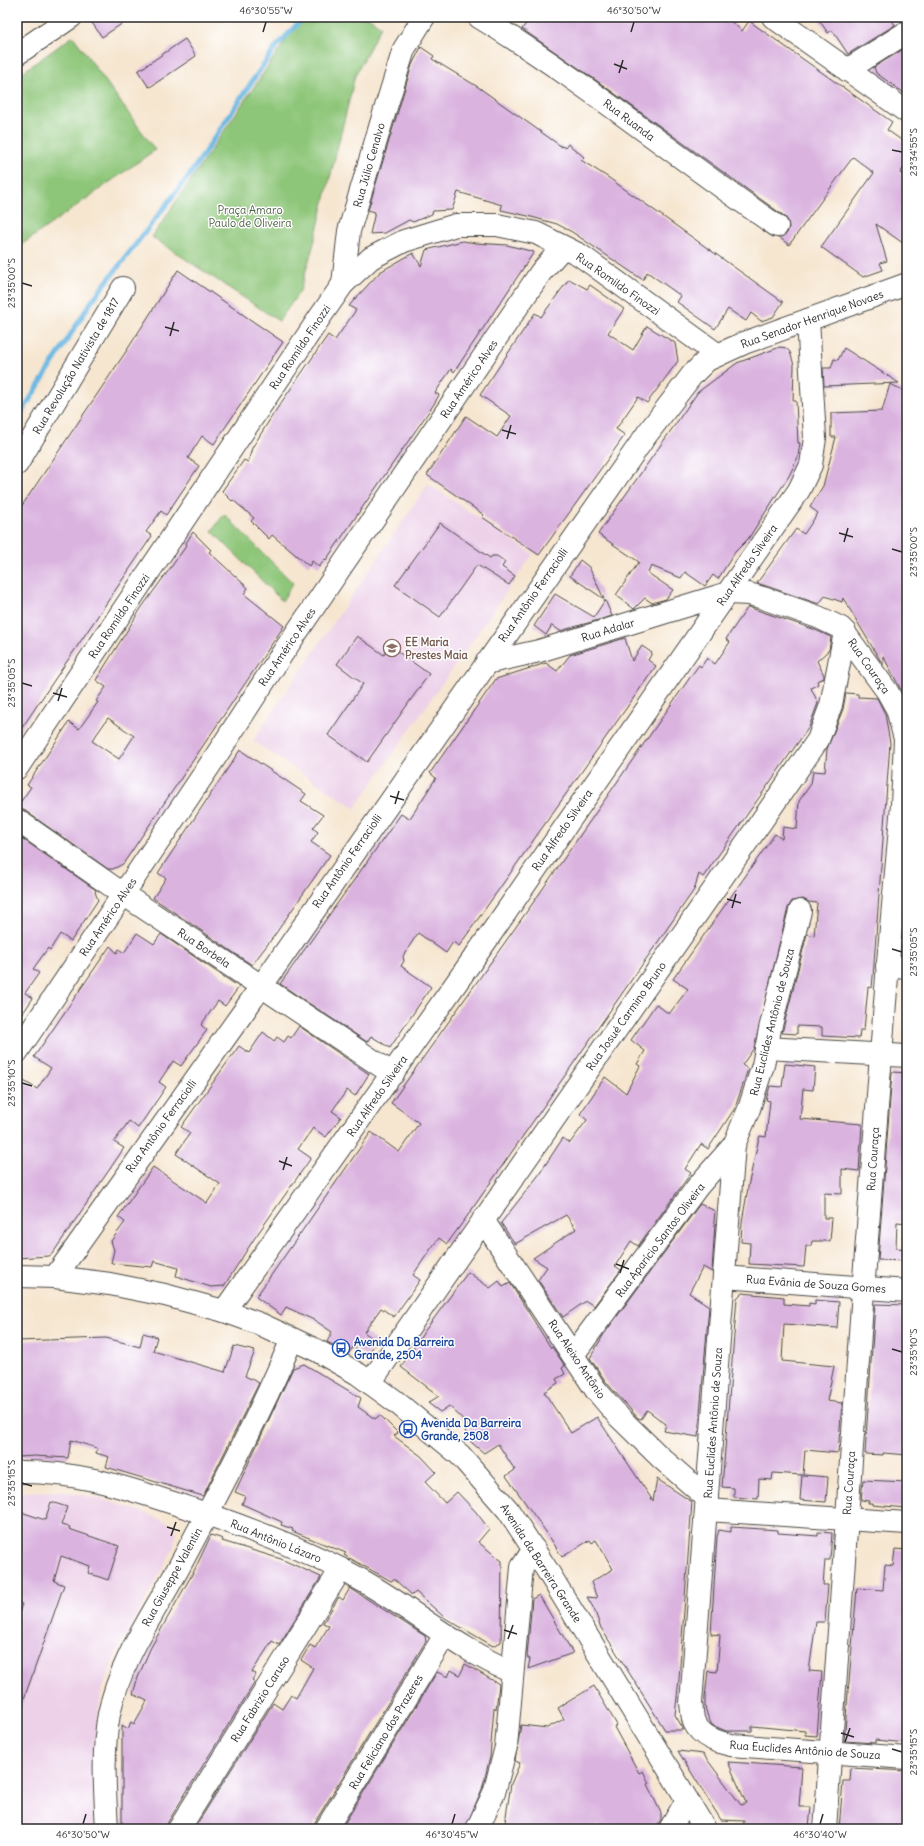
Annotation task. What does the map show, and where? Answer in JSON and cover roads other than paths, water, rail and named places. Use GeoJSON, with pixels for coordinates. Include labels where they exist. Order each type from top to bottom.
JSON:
{"type":"FeatureCollection","features":[{"type":"Feature","properties":{"kind":"street"},"geometry":{"type":"LineString","coordinates":[[17,54],[71,17]]}},
{"type":"Feature","properties":{"kind":"street","name":"Rua Júlio Cenalvo"},"geometry":{"type":"LineString","coordinates":[[343,284],[349,231],[404,49],[424,17]]}},
{"type":"Feature","properties":{"kind":"street","name":"Rua Ruanda"},"geometry":{"type":"LineString","coordinates":[[479,17],[578,82],[699,172],[777,226]]}},
{"type":"Feature","properties":{"kind":"street"},"geometry":{"type":"LineString","coordinates":[[773,17],[907,112]]}},
{"type":"Feature","properties":{"kind":"street"},"geometry":{"type":"LineString","coordinates":[[847,70],[907,32]]}},
{"type":"Feature","properties":{"kind":"street","name":"Rua Romildo Finozzi"},"geometry":{"type":"LineString","coordinates":[[17,768],[343,284],[371,258],[404,241],[456,225],[497,225],[536,233],[580,255],[718,355]]}},
{"type":"Feature","properties":{"kind":"street","name":"Rua Américo Alves"},"geometry":{"type":"LineString","coordinates":[[17,1052],[216,756],[282,654],[541,272],[563,247]]}},
{"type":"Feature","properties":{"kind":"street","name":"Rua Senador Henrique Novaes"},"geometry":{"type":"LineString","coordinates":[[718,355],[744,343],[907,284]]}},
{"type":"Feature","properties":{"kind":"street","name":"Rua Revolução Nativista de 1817"},"geometry":{"type":"LineString","coordinates":[[17,464],[123,288]]}},
{"type":"Feature","properties":{"kind":"street","name":"Rua Alfredo Silveira"},"geometry":{"type":"LineString","coordinates":[[224,1312],[393,1074],[799,490],[811,465],[815,438],[808,320]]}},
{"type":"Feature","properties":{"kind":"street","name":"Rua Antônio Ferraciolli"},"geometry":{"type":"LineString","coordinates":[[54,1277],[261,985],[647,434],[692,375],[707,360],[718,355]]}},
{"type":"Feature","properties":{"kind":"street","name":"Rua Couraça"},"geometry":{"type":"LineString","coordinates":[[728,593],[749,594],[763,598],[834,623],[845,632],[897,709],[905,739],[897,967],[881,1055],[846,1519],[825,1829]]}},
{"type":"Feature","properties":{"kind":"street","name":"Rua Adalar"},"geometry":{"type":"LineString","coordinates":[[486,664],[540,651],[728,593]]}},
{"type":"Feature","properties":{"kind":"street","name":"Rua Josué Carmino Bruno"},"geometry":{"type":"LineString","coordinates":[[370,1383],[818,740],[831,705],[845,632]]}},
{"type":"Feature","properties":{"kind":"street","name":"Rua Borbela"},"geometry":{"type":"LineString","coordinates":[[17,820],[123,894],[393,1074]]}},
{"type":"Feature","properties":{"kind":"street","name":"Rua Euclides Antônio de Souza"},"geometry":{"type":"LineString","coordinates":[[800,911],[766,1048],[749,1109],[734,1145],[691,1703],[694,1722],[704,1735],[719,1743],[907,1758]]}},
{"type":"Feature","properties":{"kind":"street"},"geometry":{"type":"LineString","coordinates":[[766,1048],[907,1056]]}},
{"type":"Feature","properties":{"kind":"street","name":"Rua Aparício Santos Oliveira"},"geometry":{"type":"LineString","coordinates":[[573,1355],[698,1186],[734,1145]]}},
{"type":"Feature","properties":{"kind":"street","name":"Rua Aleixo Antônio"},"geometry":{"type":"LineString","coordinates":[[483,1220],[590,1383],[619,1417],[706,1504]]}},
{"type":"Feature","properties":{"kind":"street","name":"Avenida da Barreira Grande"},"geometry":{"type":"LineString","coordinates":[[17,1276],[54,1277],[110,1284],[166,1295],[224,1312],[260,1324],[316,1350],[370,1383],[395,1401],[460,1455],[508,1510],[534,1549],[705,1829]]}},
{"type":"Feature","properties":{"kind":"street","name":"Rua Evânia de Souza Gomes"},"geometry":{"type":"LineString","coordinates":[[724,1277],[907,1291]]}},
{"type":"Feature","properties":{"kind":"street","name":"Rua Giuseppe Valentin"},"geometry":{"type":"LineString","coordinates":[[107,1829],[105,1742],[117,1686],[129,1657],[146,1624],[208,1514],[228,1475],[278,1374],[292,1339]]}},
{"type":"Feature","properties":{"kind":"street","name":"Rua Antônio Lázaro"},"geometry":{"type":"LineString","coordinates":[[17,1472],[40,1471],[67,1474],[102,1481],[208,1514],[248,1529],[341,1569],[401,1604],[445,1635],[488,1662],[512,1672]]}},
{"type":"Feature","properties":{"kind":"street"},"geometry":{"type":"LineString","coordinates":[[706,1504],[846,1519],[907,1523]]}},
{"type":"Feature","properties":{"kind":"street"},"geometry":{"type":"LineString","coordinates":[[477,1829],[494,1793],[506,1747],[522,1567],[534,1549]]}},
{"type":"Feature","properties":{"kind":"street","name":"Rua Fabrizio Caruso"},"geometry":{"type":"LineString","coordinates":[[179,1829],[341,1569]]}},
{"type":"Feature","properties":{"kind":"street","name":"Rua Feliciano dos Prazeres"},"geometry":{"type":"LineString","coordinates":[[326,1829],[445,1635]]}},
{"type":"Feature","properties":{"kind":"street"},"geometry":{"type":"LineString","coordinates":[[670,1829],[687,1800]]}},
{"type":"Feature","properties":{"kind":"waterway"},"geometry":{"type":"LineString","coordinates":[[17,420],[91,302],[191,173],[276,47],[304,17]]}},
{"type":"Feature","properties":{"kind":"place","name":"EE Maria Prestes Maia"},"geometry":{"type":"Point","coordinates":[392,648]}},
{"type":"Feature","properties":{"kind":"place","name":"Avenida Da Barreira Grande, 2504"},"geometry":{"type":"Point","coordinates":[341,1348]}},
{"type":"Feature","properties":{"kind":"place","name":"Avenida Da Barreira Grande, 2508"},"geometry":{"type":"Point","coordinates":[408,1429]}},
{"type":"Feature","properties":{"kind":"park label","name":"Praça Amaro Paulo de Oliveira"},"geometry":{"type":"Point","coordinates":[250,216]}}]}
